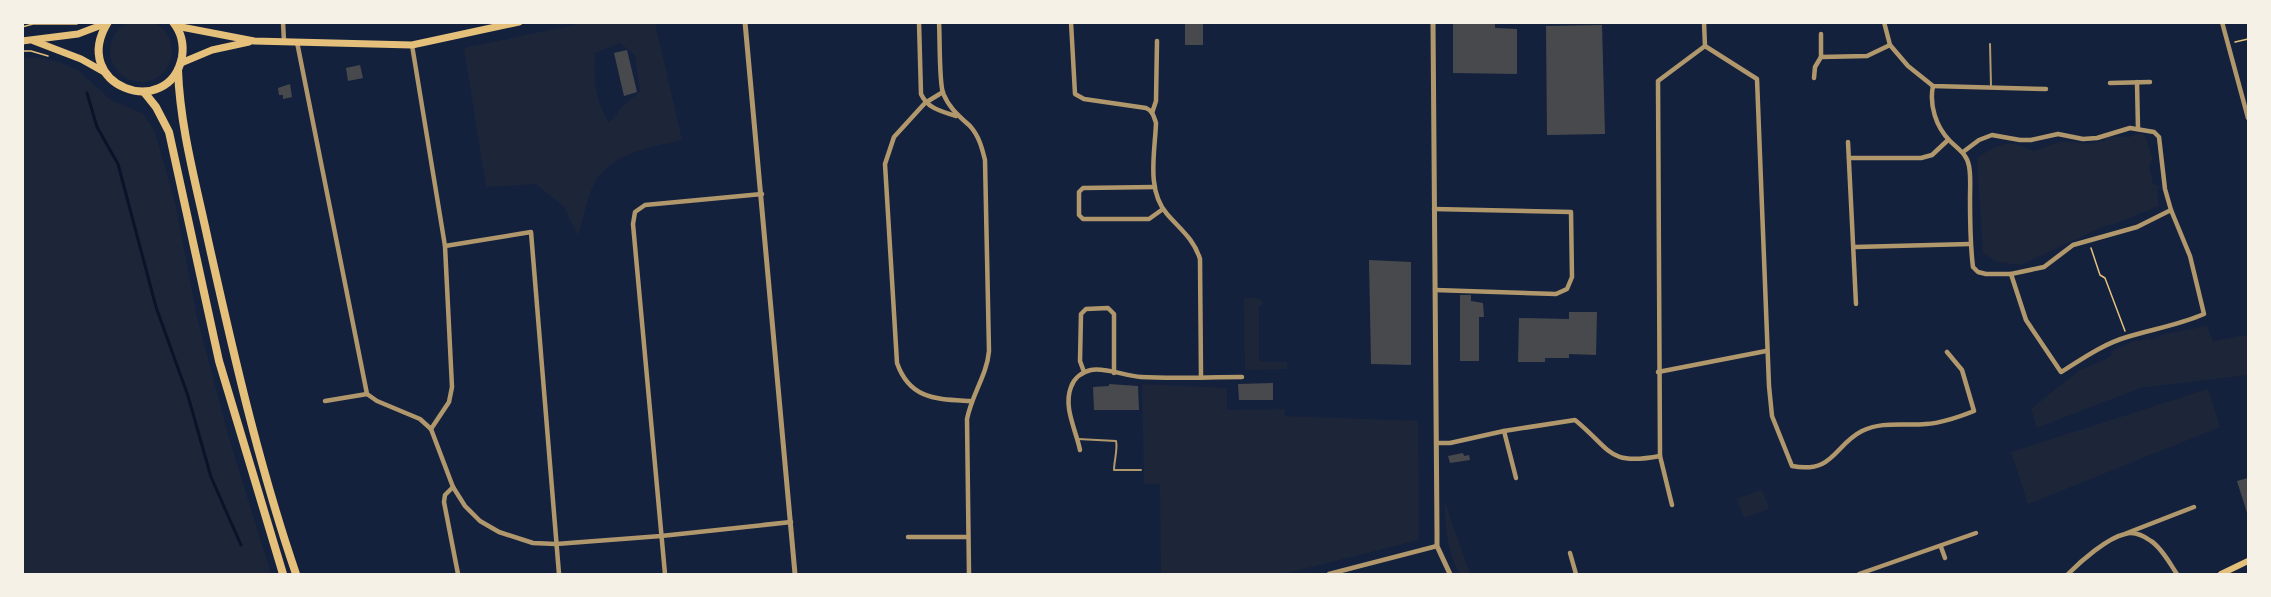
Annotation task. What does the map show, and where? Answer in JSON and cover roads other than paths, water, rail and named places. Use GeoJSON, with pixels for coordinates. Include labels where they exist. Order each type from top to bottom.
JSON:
{"type":"FeatureCollection","features":[{"type":"Feature","properties":{"kind":"highway"},"geometry":{"type":"LineString","coordinates":[[108,23],[101,35],[98,48],[100,61],[106,73],[122,88],[144,92],[158,88],[169,81],[179,66]]}},
{"type":"Feature","properties":{"kind":"highway"},"geometry":{"type":"LineString","coordinates":[[174,24],[183,44],[179,66],[179,92],[198,194],[237,370],[296,574]]}},
{"type":"Feature","properties":{"kind":"highway"},"geometry":{"type":"LineString","coordinates":[[144,92],[156,107],[169,132],[219,361],[283,574]]}},
{"type":"Feature","properties":{"kind":"main road"},"geometry":{"type":"LineString","coordinates":[[174,24],[254,41],[412,45],[519,22]]}},
{"type":"Feature","properties":{"kind":"main road"},"geometry":{"type":"LineString","coordinates":[[22,41],[78,34],[108,23]]}},
{"type":"Feature","properties":{"kind":"main road"},"geometry":{"type":"LineString","coordinates":[[32,40],[81,58],[106,73]]}},
{"type":"Feature","properties":{"kind":"main road"},"geometry":{"type":"LineString","coordinates":[[179,66],[212,50],[254,41]]}},
{"type":"Feature","properties":{"kind":"main road"},"geometry":{"type":"LineString","coordinates":[[2221,574],[2248,561]]}},
{"type":"Feature","properties":{"kind":"street"},"geometry":{"type":"LineString","coordinates":[[283,22],[284,42]]}},
{"type":"Feature","properties":{"kind":"street"},"geometry":{"type":"LineString","coordinates":[[745,22],[795,574]]}},
{"type":"Feature","properties":{"kind":"street"},"geometry":{"type":"LineString","coordinates":[[919,22],[921,89],[925,103],[956,116],[970,127],[977,136],[985,160],[989,351],[984,372],[970,401],[967,419],[969,574]]}},
{"type":"Feature","properties":{"kind":"street"},"geometry":{"type":"LineString","coordinates":[[939,22],[942,92],[956,116]]}},
{"type":"Feature","properties":{"kind":"street"},"geometry":{"type":"LineString","coordinates":[[1071,22],[1075,94],[1084,99],[1146,108],[1152,113],[1156,123],[1155,187],[1163,209],[1190,238],[1197,248],[1200,259],[1201,377]]}},
{"type":"Feature","properties":{"kind":"street"},"geometry":{"type":"LineString","coordinates":[[1433,22],[1437,546],[1450,574]]}},
{"type":"Feature","properties":{"kind":"street"},"geometry":{"type":"LineString","coordinates":[[1704,22],[1705,46]]}},
{"type":"Feature","properties":{"kind":"street"},"geometry":{"type":"LineString","coordinates":[[1884,22],[1890,45],[1908,66],[1933,86],[2046,90]]}},
{"type":"Feature","properties":{"kind":"street"},"geometry":{"type":"LineString","coordinates":[[2222,22],[2248,118]]}},
{"type":"Feature","properties":{"kind":"street"},"geometry":{"type":"LineString","coordinates":[[1814,78],[1815,67],[1821,57],[1821,34]]}},
{"type":"Feature","properties":{"kind":"street"},"geometry":{"type":"LineString","coordinates":[[1152,113],[1156,101],[1157,41]]}},
{"type":"Feature","properties":{"kind":"street"},"geometry":{"type":"LineString","coordinates":[[297,42],[367,394],[377,401],[420,419],[431,429],[453,487],[465,506],[480,521],[499,532],[533,543],[556,544],[662,536],[791,522]]}},
{"type":"Feature","properties":{"kind":"street"},"geometry":{"type":"LineString","coordinates":[[412,45],[445,246],[452,387],[449,402],[431,429]]}},
{"type":"Feature","properties":{"kind":"street"},"geometry":{"type":"LineString","coordinates":[[1821,57],[1867,56],[1890,45]]}},
{"type":"Feature","properties":{"kind":"street"},"geometry":{"type":"LineString","coordinates":[[1705,46],[1757,79],[1766,351],[1772,416],[1792,466],[1821,465],[1836,456],[1861,432],[1877,426],[1926,424],[1956,419],[1974,411],[1962,370],[1947,352]]}},
{"type":"Feature","properties":{"kind":"street"},"geometry":{"type":"LineString","coordinates":[[1672,505],[1660,456],[1658,81],[1705,46]]}},
{"type":"Feature","properties":{"kind":"street"},"geometry":{"type":"LineString","coordinates":[[2137,82],[2138,129]]}},
{"type":"Feature","properties":{"kind":"street"},"geometry":{"type":"LineString","coordinates":[[2110,83],[2150,82]]}},
{"type":"Feature","properties":{"kind":"street"},"geometry":{"type":"LineString","coordinates":[[1933,86],[1932,107],[1939,127],[1948,140],[1963,152],[1969,166],[1970,244],[1973,267],[1978,272],[2011,274],[2044,267],[2073,245],[2138,227],[2171,210]]}},
{"type":"Feature","properties":{"kind":"street"},"geometry":{"type":"LineString","coordinates":[[942,92],[925,103],[894,137],[885,164],[897,363],[907,384],[919,393],[940,399],[970,401]]}},
{"type":"Feature","properties":{"kind":"street"},"geometry":{"type":"LineString","coordinates":[[1963,152],[1978,140],[1992,135],[2031,140],[2058,134],[2083,139],[2097,138],[2130,128],[2154,132],[2159,138],[2165,189],[2190,256],[2204,314],[2128,337],[2083,357],[2061,372],[2026,321],[2011,274]]}},
{"type":"Feature","properties":{"kind":"street"},"geometry":{"type":"LineString","coordinates":[[1849,158],[1921,158],[1932,154],[1948,140]]}},
{"type":"Feature","properties":{"kind":"street"},"geometry":{"type":"LineString","coordinates":[[1848,142],[1855,247],[1856,304]]}},
{"type":"Feature","properties":{"kind":"street"},"geometry":{"type":"LineString","coordinates":[[1155,187],[1083,188],[1079,192],[1079,214],[1083,219],[1149,219],[1163,209]]}},
{"type":"Feature","properties":{"kind":"street"},"geometry":{"type":"LineString","coordinates":[[665,574],[633,224],[635,212],[645,205],[762,194]]}},
{"type":"Feature","properties":{"kind":"street"},"geometry":{"type":"LineString","coordinates":[[1434,209],[1571,212],[1572,277],[1567,289],[1556,294],[1435,290]]}},
{"type":"Feature","properties":{"kind":"street"},"geometry":{"type":"LineString","coordinates":[[445,246],[531,232],[559,574]]}},
{"type":"Feature","properties":{"kind":"street"},"geometry":{"type":"LineString","coordinates":[[1855,247],[1970,244]]}},
{"type":"Feature","properties":{"kind":"street"},"geometry":{"type":"LineString","coordinates":[[1084,372],[1080,362],[1081,314],[1086,309],[1108,308],[1114,314],[1114,373]]}},
{"type":"Feature","properties":{"kind":"street"},"geometry":{"type":"LineString","coordinates":[[1658,372],[1766,351]]}},
{"type":"Feature","properties":{"kind":"street"},"geometry":{"type":"LineString","coordinates":[[1080,450],[1068,396],[1071,385],[1084,372],[1096,369],[1140,377],[1242,377]]}},
{"type":"Feature","properties":{"kind":"street"},"geometry":{"type":"LineString","coordinates":[[325,401],[367,394]]}},
{"type":"Feature","properties":{"kind":"street"},"geometry":{"type":"LineString","coordinates":[[1436,443],[1450,443],[1504,431],[1575,420],[1594,439],[1620,459],[1635,461],[1660,456]]}},
{"type":"Feature","properties":{"kind":"street"},"geometry":{"type":"LineString","coordinates":[[1504,431],[1516,478]]}},
{"type":"Feature","properties":{"kind":"street"},"geometry":{"type":"LineString","coordinates":[[453,487],[445,495],[444,502],[458,574]]}},
{"type":"Feature","properties":{"kind":"street"},"geometry":{"type":"LineString","coordinates":[[2068,574],[2115,538],[2194,507]]}},
{"type":"Feature","properties":{"kind":"street"},"geometry":{"type":"LineString","coordinates":[[1859,574],[1976,533]]}},
{"type":"Feature","properties":{"kind":"street"},"geometry":{"type":"LineString","coordinates":[[2127,533],[2140,534],[2154,542],[2177,574]]}},
{"type":"Feature","properties":{"kind":"street"},"geometry":{"type":"LineString","coordinates":[[908,537],[968,537]]}},
{"type":"Feature","properties":{"kind":"street"},"geometry":{"type":"LineString","coordinates":[[1329,574],[1437,546]]}},
{"type":"Feature","properties":{"kind":"street"},"geometry":{"type":"LineString","coordinates":[[1941,547],[1945,558]]}},
{"type":"Feature","properties":{"kind":"street"},"geometry":{"type":"LineString","coordinates":[[1570,553],[1576,574]]}},
{"type":"Feature","properties":{"kind":"lane"},"geometry":{"type":"LineString","coordinates":[[1990,44],[1991,89]]}},
{"type":"Feature","properties":{"kind":"lane"},"geometry":{"type":"LineString","coordinates":[[1078,439],[1116,441],[1118,447],[1114,470],[1141,470]]}},
{"type":"Feature","properties":{"kind":"waterway"},"geometry":{"type":"LineString","coordinates":[[87,93],[97,127],[118,164],[156,307],[188,396],[211,477],[241,545]]}}]}
